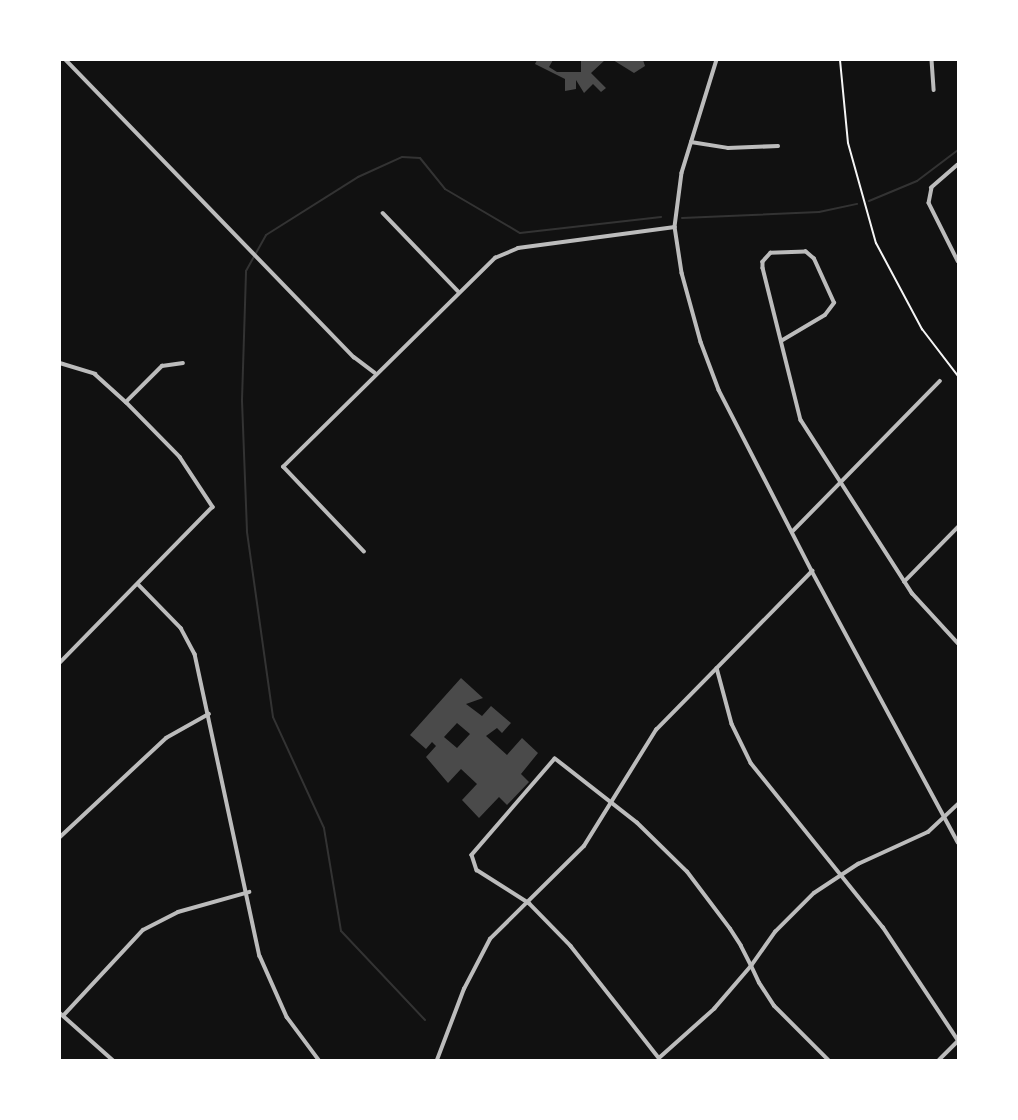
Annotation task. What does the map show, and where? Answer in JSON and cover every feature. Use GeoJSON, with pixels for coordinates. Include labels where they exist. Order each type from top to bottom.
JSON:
{"type":"FeatureCollection","features":[{"type":"Feature","properties":{"kind":"street"},"geometry":{"type":"LineString","coordinates":[[66,60],[354,357],[375,373]]}},
{"type":"Feature","properties":{"kind":"street"},"geometry":{"type":"LineString","coordinates":[[717,60],[678,194],[675,227],[686,293],[711,371],[812,571],[958,842]]}},
{"type":"Feature","properties":{"kind":"street"},"geometry":{"type":"LineString","coordinates":[[932,60],[934,90]]}},
{"type":"Feature","properties":{"kind":"street"},"geometry":{"type":"LineString","coordinates":[[691,142],[728,148],[778,146]]}},
{"type":"Feature","properties":{"kind":"street"},"geometry":{"type":"LineString","coordinates":[[958,165],[932,188],[929,197],[932,214],[958,261]]}},
{"type":"Feature","properties":{"kind":"street"},"geometry":{"type":"LineString","coordinates":[[383,213],[458,291]]}},
{"type":"Feature","properties":{"kind":"street"},"geometry":{"type":"LineString","coordinates":[[364,552],[283,467],[458,291],[495,258],[518,248],[675,227]]}},
{"type":"Feature","properties":{"kind":"street"},"geometry":{"type":"LineString","coordinates":[[781,341],[829,312],[833,298],[811,255],[771,253],[764,258],[781,341],[801,421],[838,483],[904,582],[958,643]]}},
{"type":"Feature","properties":{"kind":"street"},"geometry":{"type":"LineString","coordinates":[[60,363],[95,374],[126,402],[180,457],[213,508],[60,663]]}},
{"type":"Feature","properties":{"kind":"street"},"geometry":{"type":"LineString","coordinates":[[126,402],[162,366],[183,363]]}},
{"type":"Feature","properties":{"kind":"street"},"geometry":{"type":"LineString","coordinates":[[792,532],[940,381]]}},
{"type":"Feature","properties":{"kind":"street"},"geometry":{"type":"LineString","coordinates":[[904,582],[958,527]]}},
{"type":"Feature","properties":{"kind":"street"},"geometry":{"type":"LineString","coordinates":[[437,1060],[482,951],[575,857],[613,802],[656,730],[812,571]]}},
{"type":"Feature","properties":{"kind":"street"},"geometry":{"type":"LineString","coordinates":[[138,584],[187,637],[209,714],[249,892],[257,941],[272,987],[295,1030],[319,1060]]}},
{"type":"Feature","properties":{"kind":"street"},"geometry":{"type":"LineString","coordinates":[[717,668],[732,724],[751,763],[842,874],[958,1040],[939,1060]]}},
{"type":"Feature","properties":{"kind":"street"},"geometry":{"type":"LineString","coordinates":[[60,837],[172,733],[209,714]]}},
{"type":"Feature","properties":{"kind":"street"},"geometry":{"type":"LineString","coordinates":[[828,1060],[774,1006],[751,966],[730,929],[687,872],[613,802],[555,759],[472,855],[477,870],[528,903],[593,972],[650,1053],[659,1058],[666,1055],[751,966],[796,907],[842,874],[916,839],[958,804]]}},
{"type":"Feature","properties":{"kind":"street"},"geometry":{"type":"LineString","coordinates":[[113,1060],[61,1014],[144,930],[178,912],[249,892]]}},
{"type":"Feature","properties":{"kind":"path"},"geometry":{"type":"LineString","coordinates":[[840,60],[848,143],[876,243],[922,329],[958,376]]}},
{"type":"Feature","properties":{"kind":"building"},"geometry":{"type":"Polygon","coordinates":[[[537,60],[553,60],[549,67],[557,72],[581,72],[581,60],[605,60],[591,73],[606,88],[601,92],[593,84],[584,93],[576,80],[576,89],[565,91],[565,79],[535,64],[537,60]]]}},
{"type":"Feature","properties":{"kind":"building"},"geometry":{"type":"Polygon","coordinates":[[[613,60],[643,60],[645,66],[634,73],[613,60]]]}},
{"type":"Feature","properties":{"kind":"building"},"geometry":{"type":"Polygon","coordinates":[[[461,678],[483,698],[466,704],[482,716],[491,706],[511,723],[502,733],[497,728],[486,736],[507,755],[522,738],[538,753],[521,774],[529,782],[507,805],[499,797],[479,818],[462,800],[477,784],[461,769],[448,783],[426,757],[436,746],[432,742],[426,749],[410,735],[461,678]],[[457,723],[444,737],[457,748],[470,734],[457,723]]]}},
{"type":"Feature","properties":{"kind":"waterway"},"geometry":{"type":"LineString","coordinates":[[869,201],[917,181],[958,150]]}},
{"type":"Feature","properties":{"kind":"waterway"},"geometry":{"type":"LineString","coordinates":[[425,1020],[341,931],[324,828],[273,717],[247,531],[242,400],[246,271],[266,235],[358,177],[402,157],[420,158],[445,189],[520,233],[661,217]]}},
{"type":"Feature","properties":{"kind":"waterway"},"geometry":{"type":"LineString","coordinates":[[682,218],[819,212],[857,204]]}}]}
